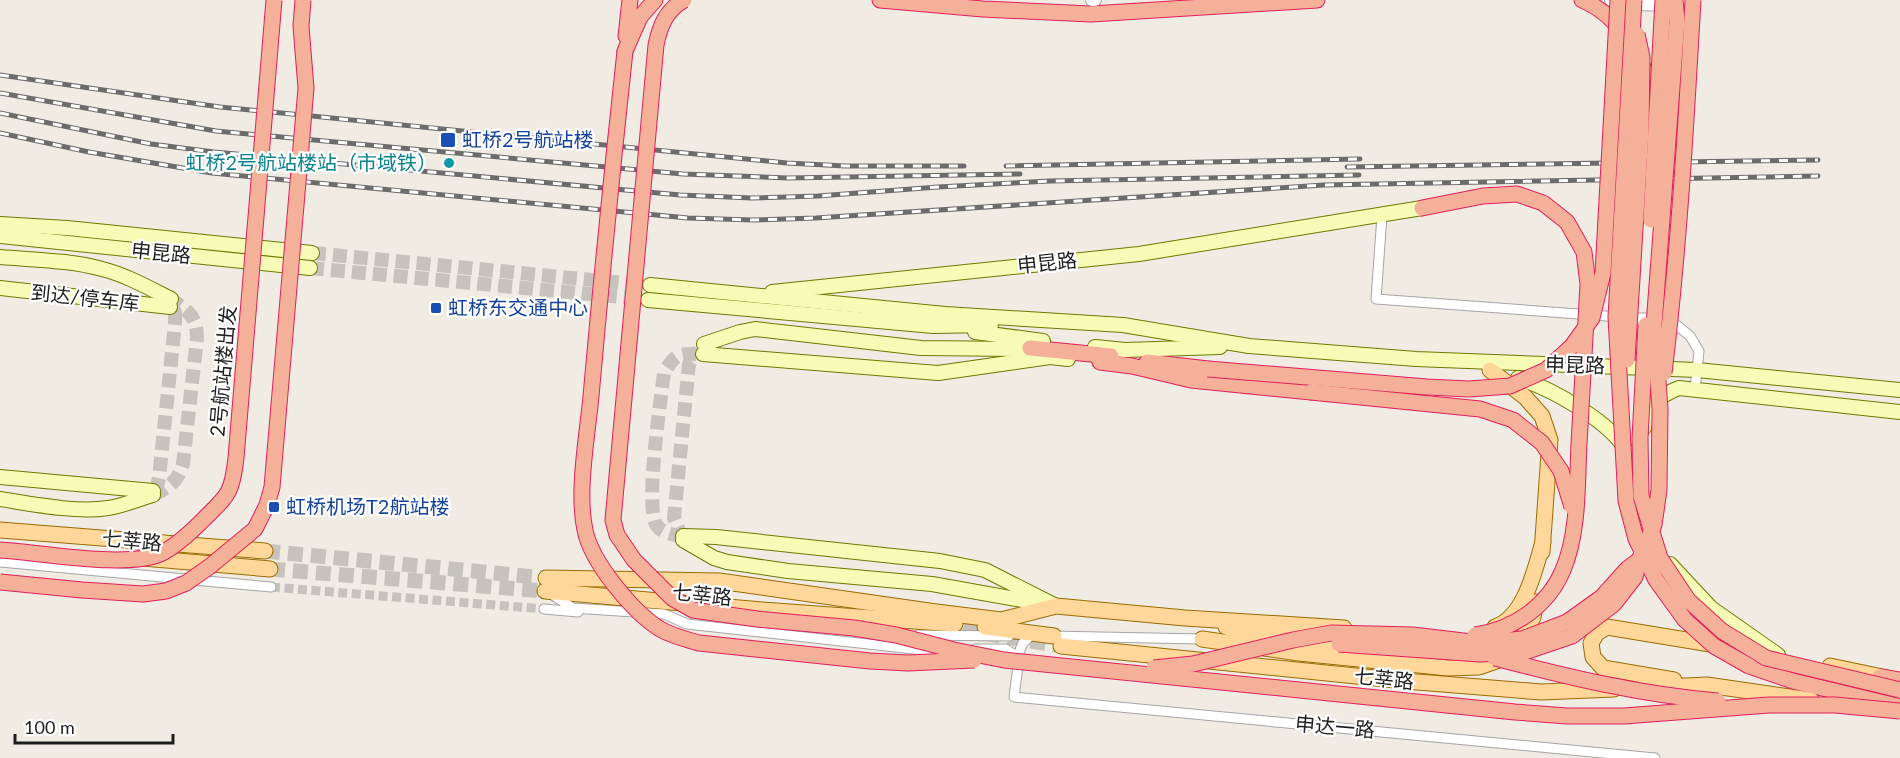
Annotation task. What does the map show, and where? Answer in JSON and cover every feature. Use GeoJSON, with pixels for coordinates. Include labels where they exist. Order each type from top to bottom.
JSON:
{"type":"FeatureCollection","features":[{"type":"Feature","properties":{"kind":"highway","name":"2号航站楼出发"},"geometry":{"type":"LineString","coordinates":[[0,550],[120,559],[147,558],[163,552],[174,544],[200,523],[227,496],[233,483],[236,458],[274,0]]}},
{"type":"Feature","properties":{"kind":"highway"},"geometry":{"type":"LineString","coordinates":[[0,582],[143,594],[166,591],[186,583],[202,572],[255,529],[267,505],[272,487],[306,88],[298,0]]}},
{"type":"Feature","properties":{"kind":"highway"},"geometry":{"type":"LineString","coordinates":[[301,26],[303,0]]}},
{"type":"Feature","properties":{"kind":"highway"},"geometry":{"type":"LineString","coordinates":[[630,0],[582,485],[585,530],[597,560],[619,590],[646,618],[660,629],[678,638],[699,643],[870,661],[908,663],[1004,660]]}},
{"type":"Feature","properties":{"kind":"highway"},"geometry":{"type":"LineString","coordinates":[[625,51],[640,16],[656,0]]}},
{"type":"Feature","properties":{"kind":"highway"},"geometry":{"type":"LineString","coordinates":[[684,0],[667,14],[659,27],[656,45],[614,520],[617,535],[634,560],[672,598],[693,610],[736,617],[854,628],[896,635],[1004,660],[1345,695],[1567,716],[1624,716],[1769,705]]}},
{"type":"Feature","properties":{"kind":"highway"},"geometry":{"type":"LineString","coordinates":[[880,0],[983,9],[1091,14],[1317,0]]}},
{"type":"Feature","properties":{"kind":"highway"},"geometry":{"type":"LineString","coordinates":[[1582,0],[1593,5],[1621,29],[1638,58],[1649,84],[1657,135]]}},
{"type":"Feature","properties":{"kind":"highway"},"geometry":{"type":"LineString","coordinates":[[1030,348],[1116,356],[1208,369],[1469,389],[1510,386],[1546,370],[1572,346],[1592,318],[1603,273],[1619,0]]}},
{"type":"Feature","properties":{"kind":"highway"},"geometry":{"type":"LineString","coordinates":[[1619,0],[1633,19],[1642,57],[1641,132],[1622,436]]}},
{"type":"Feature","properties":{"kind":"highway"},"geometry":{"type":"LineString","coordinates":[[1634,0],[1616,317],[1626,501],[1636,539],[1656,580],[1684,620],[1714,646],[1749,666],[1793,681],[1900,709]]}},
{"type":"Feature","properties":{"kind":"highway"},"geometry":{"type":"LineString","coordinates":[[1663,0],[1640,438],[1641,496],[1660,558],[1688,600],[1722,631],[1766,658],[1900,690]]}},
{"type":"Feature","properties":{"kind":"highway"},"geometry":{"type":"LineString","coordinates":[[1339,644],[1480,654],[1525,652],[1572,636],[1614,604],[1635,577],[1639,560],[1654,525],[1660,478],[1660,409],[1654,325],[1677,21],[1675,0]]}},
{"type":"Feature","properties":{"kind":"highway"},"geometry":{"type":"LineString","coordinates":[[1660,409],[1670,325],[1685,146],[1693,0]]}},
{"type":"Feature","properties":{"kind":"highway"},"geometry":{"type":"LineString","coordinates":[[1422,208],[1483,196],[1517,194],[1543,203],[1567,222],[1584,252],[1588,284],[1575,516],[1572,543],[1563,571],[1546,598],[1519,621],[1491,633],[1449,639]]}},
{"type":"Feature","properties":{"kind":"highway"},"geometry":{"type":"LineString","coordinates":[[1100,362],[1138,360]]}},
{"type":"Feature","properties":{"kind":"highway"},"geometry":{"type":"LineString","coordinates":[[1100,362],[1132,366],[1191,380],[1480,409],[1513,420],[1542,442],[1561,471],[1575,516]]}},
{"type":"Feature","properties":{"kind":"highway"},"geometry":{"type":"LineString","coordinates":[[1125,672],[1193,664],[1331,633],[1413,635],[1479,643],[1522,639],[1567,622],[1602,597],[1627,569],[1639,560]]}},
{"type":"Feature","properties":{"kind":"highway"},"geometry":{"type":"LineString","coordinates":[[1480,654],[1546,671],[1676,698],[1769,705],[1835,705],[1900,709]]}},
{"type":"Feature","properties":{"kind":"highway"},"geometry":{"type":"LineString","coordinates":[[1880,676],[1900,679]]}},
{"type":"Feature","properties":{"kind":"main road","name":"申昆路"},"geometry":{"type":"LineString","coordinates":[[670,287],[771,292],[1139,254],[1422,208]]}},
{"type":"Feature","properties":{"kind":"main road","name":"申昆路"},"geometry":{"type":"LineString","coordinates":[[0,224],[67,228],[312,253]]}},
{"type":"Feature","properties":{"kind":"main road","name":"申昆路"},"geometry":{"type":"LineString","coordinates":[[7,237],[67,228]]}},
{"type":"Feature","properties":{"kind":"main road","name":"申昆路"},"geometry":{"type":"LineString","coordinates":[[7,237],[310,268]]}},
{"type":"Feature","properties":{"kind":"main road","name":"到达/停车库"},"geometry":{"type":"LineString","coordinates":[[0,257],[104,269],[126,277],[171,303],[0,288]]}},
{"type":"Feature","properties":{"kind":"main road","name":"申昆路"},"geometry":{"type":"LineString","coordinates":[[650,285],[945,314],[1123,325],[1249,346],[1416,359],[1697,370],[1900,390]]}},
{"type":"Feature","properties":{"kind":"main road","name":"申昆路"},"geometry":{"type":"LineString","coordinates":[[648,300],[933,326],[1006,325],[1031,318]]}},
{"type":"Feature","properties":{"kind":"main road"},"geometry":{"type":"LineString","coordinates":[[933,326],[1056,343]]}},
{"type":"Feature","properties":{"kind":"main road","name":"申昆路"},"geometry":{"type":"LineString","coordinates":[[1100,362],[1050,357],[938,373],[704,349],[740,332],[755,329],[921,348],[1030,348],[1056,343],[1125,350],[1249,346]]}},
{"type":"Feature","properties":{"kind":"main road"},"geometry":{"type":"LineString","coordinates":[[1416,359],[1490,370],[1529,382],[1565,398],[1603,426],[1628,453],[1648,526],[1672,566],[1712,608],[1778,655]]}},
{"type":"Feature","properties":{"kind":"main road"},"geometry":{"type":"LineString","coordinates":[[1202,639],[1322,656],[1448,668],[1479,667],[1505,658],[1522,640],[1533,617],[1540,583],[1550,440],[1542,416],[1525,397],[1490,370]]}},
{"type":"Feature","properties":{"kind":"main road"},"geometry":{"type":"LineString","coordinates":[[1639,490],[1640,447],[1647,414],[1664,394],[1679,388],[1900,412]]}},
{"type":"Feature","properties":{"kind":"main road"},"geometry":{"type":"LineString","coordinates":[[0,477],[153,493],[108,508],[95,509],[0,499]]}},
{"type":"Feature","properties":{"kind":"main road","name":"七莘路"},"geometry":{"type":"LineString","coordinates":[[0,530],[265,551]]}},
{"type":"Feature","properties":{"kind":"main road"},"geometry":{"type":"LineString","coordinates":[[1056,606],[986,570],[940,561],[716,537],[683,538],[714,558],[727,562],[788,571],[932,584],[1056,606],[1185,618],[1450,637],[1483,632],[1504,624],[1530,586],[1543,542]]}},
{"type":"Feature","properties":{"kind":"main road"},"geometry":{"type":"LineString","coordinates":[[0,545],[270,569]]}},
{"type":"Feature","properties":{"kind":"main road"},"geometry":{"type":"LineString","coordinates":[[546,585],[719,581],[1001,620],[1056,606]]}},
{"type":"Feature","properties":{"kind":"main road","name":"七莘路"},"geometry":{"type":"LineString","coordinates":[[546,585],[762,610],[984,627],[1058,641],[1406,681],[1541,692],[1707,685]]}},
{"type":"Feature","properties":{"kind":"main road","name":"七莘路"},"geometry":{"type":"LineString","coordinates":[[546,585],[857,612]]}},
{"type":"Feature","properties":{"kind":"main road"},"geometry":{"type":"LineString","coordinates":[[1185,618],[1258,635],[1339,644]]}},
{"type":"Feature","properties":{"kind":"main road","name":"七莘路"},"geometry":{"type":"LineString","coordinates":[[1880,676],[1778,655],[1607,627],[1596,633],[1591,643],[1593,657],[1604,668],[1836,704],[1900,718]]}},
{"type":"Feature","properties":{"kind":"main road"},"geometry":{"type":"LineString","coordinates":[[1202,639],[1258,635]]}},
{"type":"Feature","properties":{"kind":"street"},"geometry":{"type":"LineString","coordinates":[[1611,0],[1645,6],[1672,4],[1687,0]]}},
{"type":"Feature","properties":{"kind":"street"},"geometry":{"type":"LineString","coordinates":[[1382,216],[1376,298],[1651,318],[1674,323],[1690,336],[1699,351],[1695,389]]}},
{"type":"Feature","properties":{"kind":"street"},"geometry":{"type":"LineString","coordinates":[[0,562],[271,587]]}},
{"type":"Feature","properties":{"kind":"street"},"geometry":{"type":"LineString","coordinates":[[546,585],[573,608],[663,614],[687,624],[938,652],[1006,649],[1013,654],[1018,668]]}},
{"type":"Feature","properties":{"kind":"street"},"geometry":{"type":"LineString","coordinates":[[544,609],[631,615]]}},
{"type":"Feature","properties":{"kind":"street"},"geometry":{"type":"LineString","coordinates":[[718,623],[816,632],[1030,636],[1058,641],[1202,639]]}},
{"type":"Feature","properties":{"kind":"street"},"geometry":{"type":"LineString","coordinates":[[891,647],[892,634]]}},
{"type":"Feature","properties":{"kind":"street"},"geometry":{"type":"LineString","coordinates":[[1018,668],[1020,650],[1030,636]]}},
{"type":"Feature","properties":{"kind":"street","name":"申达一路"},"geometry":{"type":"LineString","coordinates":[[1018,668],[1014,697],[1655,758]]}},
{"type":"Feature","properties":{"kind":"tunnel"},"geometry":{"type":"LineString","coordinates":[[312,253],[645,285]]}},
{"type":"Feature","properties":{"kind":"tunnel"},"geometry":{"type":"LineString","coordinates":[[310,268],[643,299]]}},
{"type":"Feature","properties":{"kind":"tunnel"},"geometry":{"type":"LineString","coordinates":[[153,495],[172,483],[183,464],[197,338],[193,319],[171,299]]}},
{"type":"Feature","properties":{"kind":"tunnel"},"geometry":{"type":"LineString","coordinates":[[154,491],[159,478],[175,323],[175,312],[170,307]]}},
{"type":"Feature","properties":{"kind":"tunnel"},"geometry":{"type":"LineString","coordinates":[[683,540],[674,518],[689,364],[699,350]]}},
{"type":"Feature","properties":{"kind":"tunnel"},"geometry":{"type":"LineString","coordinates":[[683,536],[662,531],[653,516],[657,428],[664,373],[672,361],[680,355],[703,354]]}},
{"type":"Feature","properties":{"kind":"tunnel"},"geometry":{"type":"LineString","coordinates":[[265,551],[546,578]]}},
{"type":"Feature","properties":{"kind":"tunnel"},"geometry":{"type":"LineString","coordinates":[[270,569],[545,591]]}},
{"type":"Feature","properties":{"kind":"tunnel"},"geometry":{"type":"LineString","coordinates":[[271,587],[544,609]]}},
{"type":"Feature","properties":{"kind":"tunnel"},"geometry":{"type":"LineString","coordinates":[[699,621],[718,623]]}},
{"type":"Feature","properties":{"kind":"tunnel"},"geometry":{"type":"LineString","coordinates":[[940,626],[1061,646]]}},
{"type":"Feature","properties":{"kind":"railway"},"geometry":{"type":"LineString","coordinates":[[0,75],[220,107],[787,163],[845,166],[964,166]]}},
{"type":"Feature","properties":{"kind":"railway"},"geometry":{"type":"LineString","coordinates":[[0,93],[216,131],[683,174],[788,178],[1020,174]]}},
{"type":"Feature","properties":{"kind":"railway"},"geometry":{"type":"LineString","coordinates":[[0,113],[151,144],[214,152],[680,195],[752,198],[1050,181],[1359,175]]}},
{"type":"Feature","properties":{"kind":"railway"},"geometry":{"type":"LineString","coordinates":[[0,133],[89,152],[212,173],[688,218],[753,220],[816,218],[1324,185],[1818,176]]}},
{"type":"Feature","properties":{"kind":"railway"},"geometry":{"type":"LineString","coordinates":[[1006,166],[1360,159]]}},
{"type":"Feature","properties":{"kind":"railway"},"geometry":{"type":"LineString","coordinates":[[1347,167],[1818,160]]}},
{"type":"Feature","properties":{"kind":"place","name":"虹桥2号航站楼"},"geometry":{"type":"Point","coordinates":[448,140]}},
{"type":"Feature","properties":{"kind":"place","name":"虹桥2号航站楼站（市域铁）"},"geometry":{"type":"Point","coordinates":[449,163]}},
{"type":"Feature","properties":{"kind":"place","name":"虹桥东交通中心"},"geometry":{"type":"Point","coordinates":[436,308]}},
{"type":"Feature","properties":{"kind":"place","name":"虹桥机场T2航站楼"},"geometry":{"type":"Point","coordinates":[274,507]}}]}
